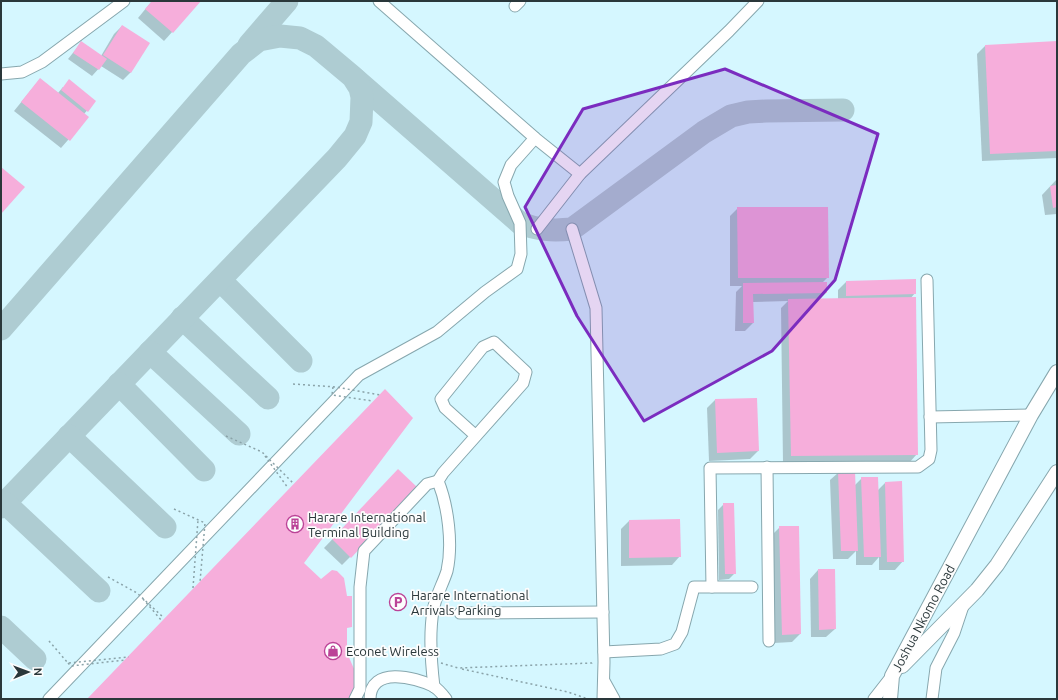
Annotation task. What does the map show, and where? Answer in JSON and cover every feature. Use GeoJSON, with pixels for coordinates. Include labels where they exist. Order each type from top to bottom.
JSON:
{"type":"FeatureCollection","features":[{"type":"Feature","properties":{"kind":"main road","name":"Joshua Nkomo Road"},"geometry":{"type":"LineString","coordinates":[[892,676],[1031,415],[1057,372]]}},
{"type":"Feature","properties":{"kind":"main road","name":"Joshua Nkomo Road"},"geometry":{"type":"LineString","coordinates":[[892,676],[963,606],[997,565],[1057,472]]}},
{"type":"Feature","properties":{"kind":"main road"},"geometry":{"type":"LineString","coordinates":[[890,699],[892,676]]}},
{"type":"Feature","properties":{"kind":"street"},"geometry":{"type":"LineString","coordinates":[[1,74],[22,72],[42,62],[124,1]]}},
{"type":"Feature","properties":{"kind":"street"},"geometry":{"type":"LineString","coordinates":[[379,1],[535,138],[580,174]]}},
{"type":"Feature","properties":{"kind":"street"},"geometry":{"type":"LineString","coordinates":[[537,229],[580,174],[729,31],[758,1]]}},
{"type":"Feature","properties":{"kind":"street"},"geometry":{"type":"LineString","coordinates":[[49,699],[359,375],[437,332],[485,292],[517,269],[522,254],[520,223],[508,196],[504,182],[511,165],[535,138]]}},
{"type":"Feature","properties":{"kind":"street"},"geometry":{"type":"LineString","coordinates":[[572,228],[596,308],[604,652],[603,699]]}},
{"type":"Feature","properties":{"kind":"street"},"geometry":{"type":"LineString","coordinates":[[712,587],[710,468],[918,467],[929,458],[931,450],[927,280]]}},
{"type":"Feature","properties":{"kind":"street"},"geometry":{"type":"LineString","coordinates":[[355,699],[360,689],[360,587],[364,551],[427,484],[438,481],[443,472],[476,436],[523,383],[526,372],[494,342],[483,347],[441,399],[445,408],[476,436]]}},
{"type":"Feature","properties":{"kind":"street"},"geometry":{"type":"LineString","coordinates":[[930,416],[1031,415]]}},
{"type":"Feature","properties":{"kind":"street"},"geometry":{"type":"LineString","coordinates":[[767,467],[769,641]]}},
{"type":"Feature","properties":{"kind":"street"},"geometry":{"type":"LineString","coordinates":[[434,687],[431,660],[433,610],[447,569],[449,538],[444,497],[438,481]]}},
{"type":"Feature","properties":{"kind":"street"},"geometry":{"type":"LineString","coordinates":[[604,652],[661,649],[675,644],[682,632],[694,587],[752,587]]}},
{"type":"Feature","properties":{"kind":"street"},"geometry":{"type":"LineString","coordinates":[[932,699],[936,668],[954,633],[963,606]]}},
{"type":"Feature","properties":{"kind":"street"},"geometry":{"type":"LineString","coordinates":[[460,613],[603,612]]}},
{"type":"Feature","properties":{"kind":"street"},"geometry":{"type":"LineString","coordinates":[[370,699],[375,685],[387,677],[402,676],[434,687],[446,699]]}},
{"type":"Feature","properties":{"kind":"street"},"geometry":{"type":"LineString","coordinates":[[874,699],[892,676]]}},
{"type":"Feature","properties":{"kind":"street"},"geometry":{"type":"LineString","coordinates":[[594,699],[604,682]]}},
{"type":"Feature","properties":{"kind":"street"},"geometry":{"type":"LineString","coordinates":[[604,682],[614,699]]}},
{"type":"Feature","properties":{"kind":"path"},"geometry":{"type":"LineString","coordinates":[[294,384],[333,387],[380,395]]}},
{"type":"Feature","properties":{"kind":"path"},"geometry":{"type":"LineString","coordinates":[[333,387],[332,395],[373,401]]}},
{"type":"Feature","properties":{"kind":"path"},"geometry":{"type":"LineString","coordinates":[[226,436],[262,452],[294,484]]}},
{"type":"Feature","properties":{"kind":"path"},"geometry":{"type":"LineString","coordinates":[[262,452],[288,488]]}},
{"type":"Feature","properties":{"kind":"path"},"geometry":{"type":"LineString","coordinates":[[174,509],[205,523],[200,582]]}},
{"type":"Feature","properties":{"kind":"path"},"geometry":{"type":"LineString","coordinates":[[194,588],[198,520]]}},
{"type":"Feature","properties":{"kind":"path"},"geometry":{"type":"LineString","coordinates":[[108,577],[137,594],[164,618]]}},
{"type":"Feature","properties":{"kind":"path"},"geometry":{"type":"LineString","coordinates":[[137,594],[162,621]]}},
{"type":"Feature","properties":{"kind":"path"},"geometry":{"type":"LineString","coordinates":[[48,641],[71,666],[125,660]]}},
{"type":"Feature","properties":{"kind":"path"},"geometry":{"type":"LineString","coordinates":[[458,668],[592,663],[600,658],[604,652]]}},
{"type":"Feature","properties":{"kind":"path"},"geometry":{"type":"LineString","coordinates":[[68,663],[129,657]]}},
{"type":"Feature","properties":{"kind":"path"},"geometry":{"type":"LineString","coordinates":[[431,660],[458,668],[568,692],[588,699]]}},
{"type":"Feature","properties":{"kind":"highlighted area"},"geometry":{"type":"Polygon","coordinates":[[[725,69],[878,134],[835,280],[772,351],[644,421],[577,316],[525,207],[583,109],[725,69]]]}},
{"type":"Feature","properties":{"kind":"building"},"geometry":{"type":"Polygon","coordinates":[[[152,1],[201,1],[173,33],[145,9],[152,1]]]}},
{"type":"Feature","properties":{"kind":"building"},"geometry":{"type":"Polygon","coordinates":[[[122,25],[150,43],[131,73],[103,55],[122,25]]]}},
{"type":"Feature","properties":{"kind":"building"},"geometry":{"type":"Polygon","coordinates":[[[81,41],[107,59],[99,70],[73,53],[81,41]]]}},
{"type":"Feature","properties":{"kind":"building"},"geometry":{"type":"Polygon","coordinates":[[[1057,41],[1057,151],[990,154],[985,45],[1057,41]]]}},
{"type":"Feature","properties":{"kind":"building"},"geometry":{"type":"Polygon","coordinates":[[[40,78],[89,117],[70,141],[21,102],[40,78]]]}},
{"type":"Feature","properties":{"kind":"building"},"geometry":{"type":"Polygon","coordinates":[[[69,79],[96,101],[88,112],[61,90],[69,79]]]}},
{"type":"Feature","properties":{"kind":"building"},"geometry":{"type":"Polygon","coordinates":[[[1,167],[25,187],[1,214],[1,167]]]}},
{"type":"Feature","properties":{"kind":"building"},"geometry":{"type":"Polygon","coordinates":[[[1057,185],[1057,207],[1053,208],[1050,186],[1057,185]]]}},
{"type":"Feature","properties":{"kind":"building"},"geometry":{"type":"Polygon","coordinates":[[[737,207],[828,207],[829,278],[738,278],[737,207]]]}},
{"type":"Feature","properties":{"kind":"building"},"geometry":{"type":"Polygon","coordinates":[[[916,279],[916,294],[846,296],[846,281],[916,279]]]}},
{"type":"Feature","properties":{"kind":"building"},"geometry":{"type":"Polygon","coordinates":[[[827,282],[827,293],[753,294],[754,323],[743,323],[743,283],[827,282]]]}},
{"type":"Feature","properties":{"kind":"building"},"geometry":{"type":"Polygon","coordinates":[[[916,297],[918,455],[791,456],[788,299],[916,297]]]}},
{"type":"Feature","properties":{"kind":"building","name":"Harare International Terminal Building"},"geometry":{"type":"Polygon","coordinates":[[[385,389],[413,418],[304,563],[321,579],[332,570],[337,571],[344,578],[347,596],[352,596],[352,627],[347,628],[347,653],[355,671],[354,693],[350,699],[87,699],[385,389]]]}},
{"type":"Feature","properties":{"kind":"building"},"geometry":{"type":"Polygon","coordinates":[[[757,398],[759,451],[717,453],[715,399],[757,398]]]}},
{"type":"Feature","properties":{"kind":"building"},"geometry":{"type":"Polygon","coordinates":[[[398,469],[417,487],[351,558],[332,539],[398,469]]]}},
{"type":"Feature","properties":{"kind":"building"},"geometry":{"type":"Polygon","coordinates":[[[838,471],[855,471],[858,551],[841,551],[838,471]]]}},
{"type":"Feature","properties":{"kind":"building"},"geometry":{"type":"Polygon","coordinates":[[[861,477],[878,477],[881,557],[864,557],[861,477]]]}},
{"type":"Feature","properties":{"kind":"building"},"geometry":{"type":"Polygon","coordinates":[[[902,481],[904,562],[887,562],[885,482],[902,481]]]}},
{"type":"Feature","properties":{"kind":"building"},"geometry":{"type":"Polygon","coordinates":[[[723,503],[734,503],[736,574],[725,574],[723,503]]]}},
{"type":"Feature","properties":{"kind":"building"},"geometry":{"type":"Polygon","coordinates":[[[680,519],[681,557],[629,558],[629,520],[680,519]]]}},
{"type":"Feature","properties":{"kind":"building"},"geometry":{"type":"Polygon","coordinates":[[[779,526],[799,526],[801,634],[782,635],[779,526]]]}},
{"type":"Feature","properties":{"kind":"building"},"geometry":{"type":"Polygon","coordinates":[[[818,569],[835,569],[836,629],[819,630],[818,569]]]}},
{"type":"Feature","properties":{"kind":"taxiway"},"geometry":{"type":"LineString","coordinates":[[249,45],[287,1]]}},
{"type":"Feature","properties":{"kind":"taxiway"},"geometry":{"type":"LineString","coordinates":[[1,329],[241,54],[259,40],[280,36],[300,38],[316,46],[353,77],[360,88],[362,97],[361,122],[355,136],[337,158],[1,507]]}},
{"type":"Feature","properties":{"kind":"taxiway"},"geometry":{"type":"LineString","coordinates":[[355,79],[520,223],[539,229],[552,230],[572,229],[704,132],[731,116],[748,112],[766,111],[843,110]]}},
{"type":"Feature","properties":{"kind":"taxiway"},"geometry":{"type":"LineString","coordinates":[[220,280],[301,361]]}},
{"type":"Feature","properties":{"kind":"taxiway"},"geometry":{"type":"LineString","coordinates":[[182,318],[268,398]]}},
{"type":"Feature","properties":{"kind":"taxiway"},"geometry":{"type":"LineString","coordinates":[[150,352],[239,434]]}},
{"type":"Feature","properties":{"kind":"taxiway"},"geometry":{"type":"LineString","coordinates":[[119,384],[204,470]]}},
{"type":"Feature","properties":{"kind":"taxiway"},"geometry":{"type":"LineString","coordinates":[[69,436],[165,527]]}},
{"type":"Feature","properties":{"kind":"taxiway"},"geometry":{"type":"LineString","coordinates":[[5,503],[99,591]]}},
{"type":"Feature","properties":{"kind":"taxiway"},"geometry":{"type":"LineString","coordinates":[[1,627],[35,659]]}},
{"type":"Feature","properties":{"kind":"place","name":"Harare International Terminal Building"},"geometry":{"type":"Point","coordinates":[295,524]}},
{"type":"Feature","properties":{"kind":"place","name":"Harare International Arrivals Parking"},"geometry":{"type":"Point","coordinates":[398,602]}},
{"type":"Feature","properties":{"kind":"place","name":"Econet Wireless"},"geometry":{"type":"Point","coordinates":[333,651]}}]}
